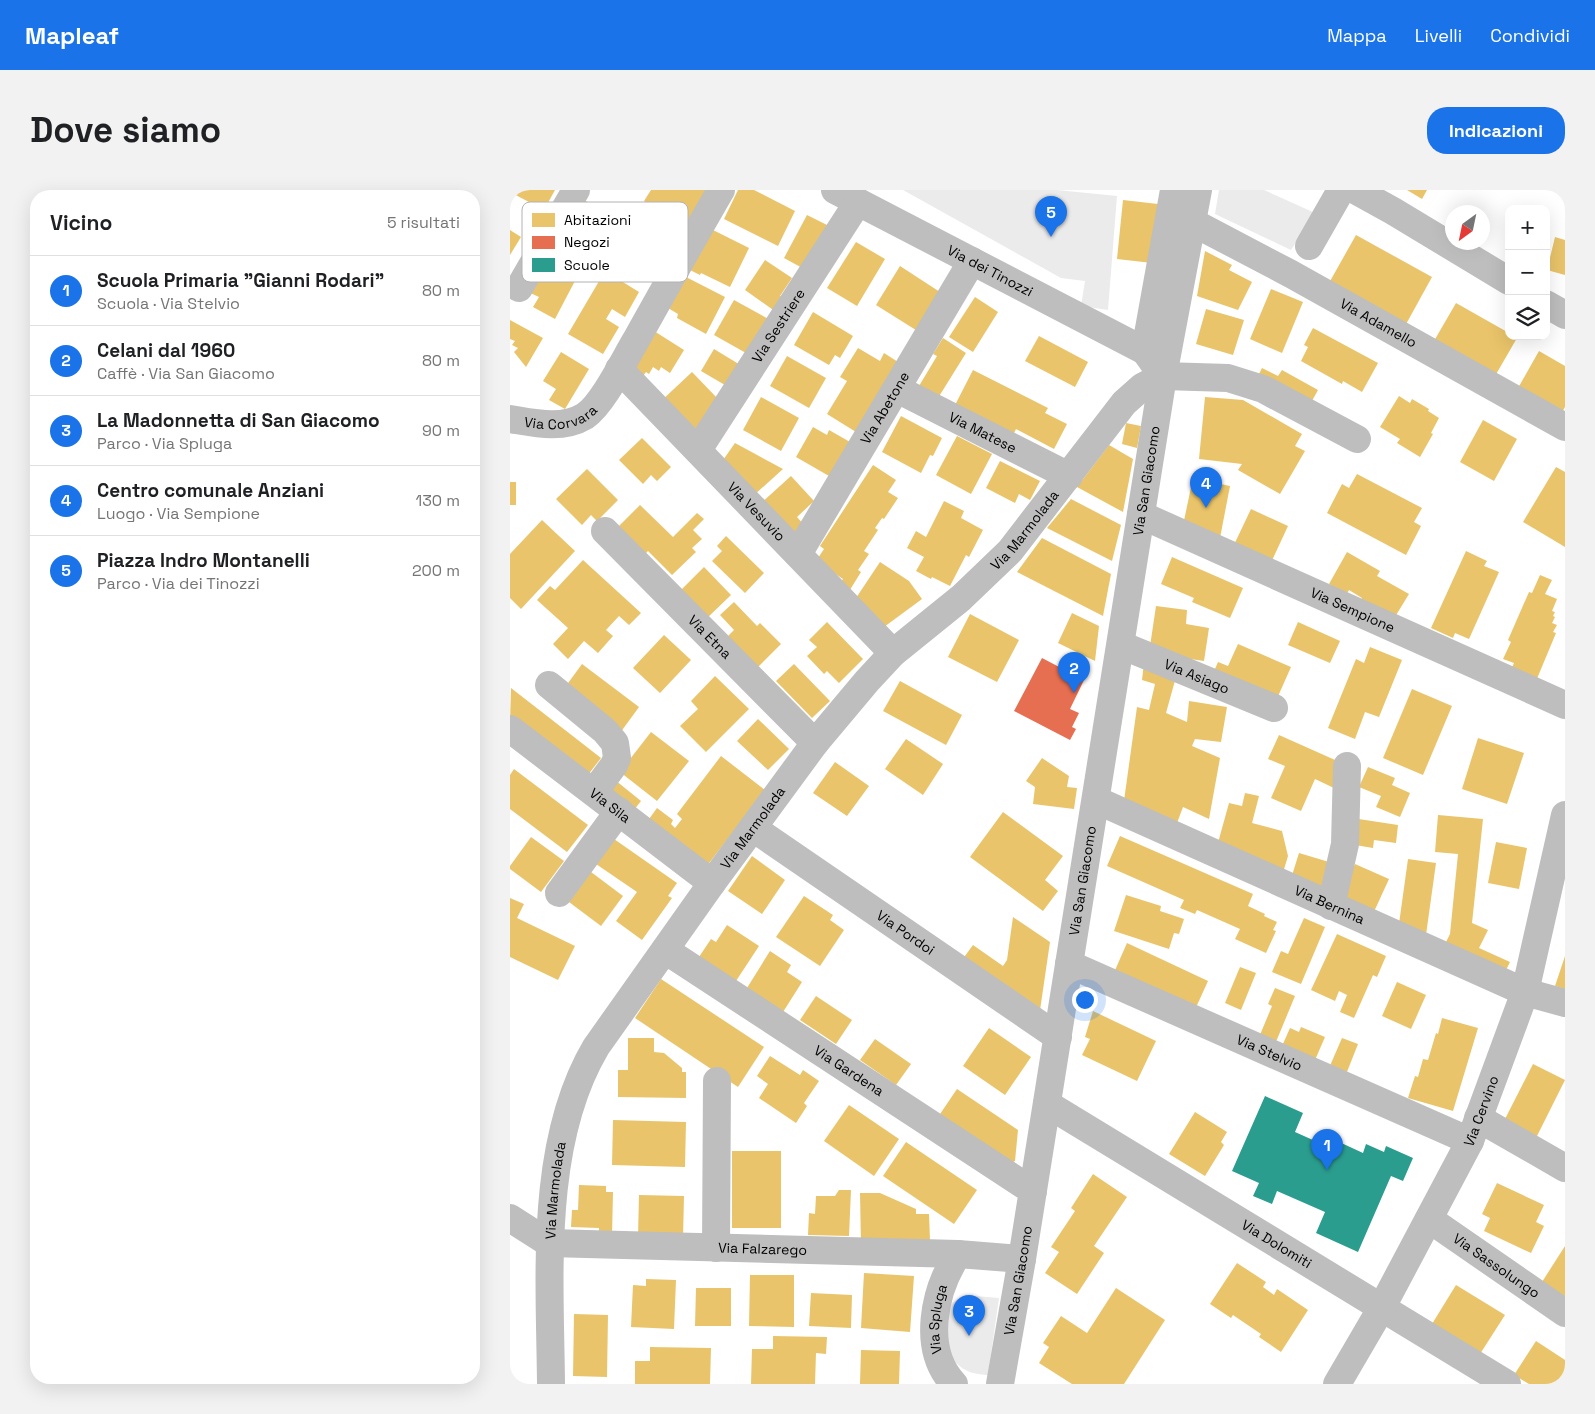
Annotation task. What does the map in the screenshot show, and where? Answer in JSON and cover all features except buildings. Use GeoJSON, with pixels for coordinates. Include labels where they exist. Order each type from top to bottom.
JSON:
{"type":"FeatureCollection","features":[{"type":"Feature","properties":{"kind":"street"},"geometry":{"type":"LineString","coordinates":[[569,202],[576,190]]}},
{"type":"Feature","properties":{"kind":"street","name":"Via Corvara"},"geometry":{"type":"LineString","coordinates":[[688,247],[720,190]]}},
{"type":"Feature","properties":{"kind":"street"},"geometry":{"type":"LineString","coordinates":[[1174,190],[1145,352],[1163,376],[1228,378],[1251,384],[1357,439]]}},
{"type":"Feature","properties":{"kind":"street","name":"Via San Giacomo"},"geometry":{"type":"LineString","coordinates":[[1000,1384],[1058,1037],[1163,376],[1198,190]]}},
{"type":"Feature","properties":{"kind":"street"},"geometry":{"type":"LineString","coordinates":[[1309,246],[1341,190]]}},
{"type":"Feature","properties":{"kind":"street"},"geometry":{"type":"LineString","coordinates":[[1356,190],[1393,210],[1505,279]]}},
{"type":"Feature","properties":{"kind":"street","name":"Via dei Tinozzi"},"geometry":{"type":"LineString","coordinates":[[846,196],[1145,352]]}},
{"type":"Feature","properties":{"kind":"street","name":"Via Sestriere"},"geometry":{"type":"LineString","coordinates":[[698,450],[846,196]]}},
{"type":"Feature","properties":{"kind":"street","name":"Via Adamello"},"geometry":{"type":"LineString","coordinates":[[1192,222],[1291,274],[1565,427]]}},
{"type":"Feature","properties":{"kind":"street","name":"Via Abetone"},"geometry":{"type":"LineString","coordinates":[[798,554],[972,261]]}},
{"type":"Feature","properties":{"kind":"street"},"geometry":{"type":"LineString","coordinates":[[519,288],[522,282]]}},
{"type":"Feature","properties":{"kind":"street","name":"Via Corvara"},"geometry":{"type":"LineString","coordinates":[[510,419],[547,424],[563,423],[576,420],[593,409],[619,370],[668,282]]}},
{"type":"Feature","properties":{"kind":"street"},"geometry":{"type":"LineString","coordinates":[[1550,307],[1565,316]]}},
{"type":"Feature","properties":{"kind":"street","name":"Via Vesuvio"},"geometry":{"type":"LineString","coordinates":[[619,370],[893,654]]}},
{"type":"Feature","properties":{"kind":"street","name":"Via Marmolada"},"geometry":{"type":"LineString","coordinates":[[552,1384],[549,1243],[554,1191],[568,1114],[583,1072],[596,1047],[814,743],[867,681],[893,654],[961,598],[998,564],[1023,536],[1124,403],[1142,388],[1163,376]]}},
{"type":"Feature","properties":{"kind":"street","name":"Via Matese"},"geometry":{"type":"LineString","coordinates":[[897,389],[1069,476]]}},
{"type":"Feature","properties":{"kind":"street","name":"Via Sempione"},"geometry":{"type":"LineString","coordinates":[[1141,515],[1565,705]]}},
{"type":"Feature","properties":{"kind":"street","name":"Via Etna"},"geometry":{"type":"LineString","coordinates":[[606,531],[814,743]]}},
{"type":"Feature","properties":{"kind":"street","name":"Via Asiago"},"geometry":{"type":"LineString","coordinates":[[1120,645],[1274,708]]}},
{"type":"Feature","properties":{"kind":"street"},"geometry":{"type":"LineString","coordinates":[[549,685],[605,731],[615,744],[617,758],[614,765],[594,792]]}},
{"type":"Feature","properties":{"kind":"street","name":"Via Sila"},"geometry":{"type":"LineString","coordinates":[[510,728],[712,883]]}},
{"type":"Feature","properties":{"kind":"street"},"geometry":{"type":"LineString","coordinates":[[1331,906],[1345,844],[1347,766]]}},
{"type":"Feature","properties":{"kind":"street","name":"Via Bernina"},"geometry":{"type":"LineString","coordinates":[[1096,800],[1525,992],[1565,1003]]}},
{"type":"Feature","properties":{"kind":"street"},"geometry":{"type":"LineString","coordinates":[[559,893],[619,811]]}},
{"type":"Feature","properties":{"kind":"street","name":"Via Cervino"},"geometry":{"type":"LineString","coordinates":[[1337,1384],[1382,1307],[1474,1130],[1525,992],[1565,815]]}},
{"type":"Feature","properties":{"kind":"street","name":"Via Pordoi"},"geometry":{"type":"LineString","coordinates":[[753,828],[1058,1037]]}},
{"type":"Feature","properties":{"kind":"street","name":"Via Gardena"},"geometry":{"type":"LineString","coordinates":[[666,950],[1033,1191]]}},
{"type":"Feature","properties":{"kind":"street","name":"Via Stelvio"},"geometry":{"type":"LineString","coordinates":[[1069,964],[1565,1168]]}},
{"type":"Feature","properties":{"kind":"street"},"geometry":{"type":"LineString","coordinates":[[716,1248],[717,1081]]}},
{"type":"Feature","properties":{"kind":"street","name":"Via Dolomiti"},"geometry":{"type":"LineString","coordinates":[[1047,1104],[1507,1384]]}},
{"type":"Feature","properties":{"kind":"street"},"geometry":{"type":"LineString","coordinates":[[510,1218],[549,1243]]}},
{"type":"Feature","properties":{"kind":"street","name":"Via Sassolungo"},"geometry":{"type":"LineString","coordinates":[[1428,1219],[1565,1313]]}},
{"type":"Feature","properties":{"kind":"street","name":"Via Falzarego"},"geometry":{"type":"LineString","coordinates":[[549,1243],[958,1254],[1022,1259]]}},
{"type":"Feature","properties":{"kind":"street","name":"Via Spluga"},"geometry":{"type":"LineString","coordinates":[[954,1384],[942,1367],[936,1351],[936,1312],[942,1282],[958,1254]]}},
{"type":"Feature","properties":{"kind":"shaded area"},"geometry":{"type":"Polygon","coordinates":[[[903,190],[1057,190],[1117,196],[1108,310],[1081,306],[1085,281],[1061,278],[903,190]]]}},
{"type":"Feature","properties":{"kind":"shaded area"},"geometry":{"type":"Polygon","coordinates":[[[1219,190],[1264,190],[1315,213],[1291,250],[1215,214],[1219,190]]]}},
{"type":"Feature","properties":{"kind":"shaded area"},"geometry":{"type":"Polygon","coordinates":[[[962,1296],[999,1298],[988,1375],[973,1373],[958,1365],[945,1349],[948,1306],[962,1296]]]}},
{"type":"Feature","properties":{"kind":"place","name":"Piazza Indro Montanelli"},"geometry":{"type":"Point","coordinates":[1051,237]}},
{"type":"Feature","properties":{"kind":"place","name":"Centro comunale Anziani"},"geometry":{"type":"Point","coordinates":[1206,508]}},
{"type":"Feature","properties":{"kind":"place","name":"Celani dal 1960"},"geometry":{"type":"Point","coordinates":[1074,693]}},
{"type":"Feature","properties":{"kind":"place","name":"Scuola Primaria \"Gianni Rodari\""},"geometry":{"type":"Point","coordinates":[1327,1170]}},
{"type":"Feature","properties":{"kind":"place","name":"La Madonnetta di San Giacomo"},"geometry":{"type":"Point","coordinates":[969,1336]}}]}
